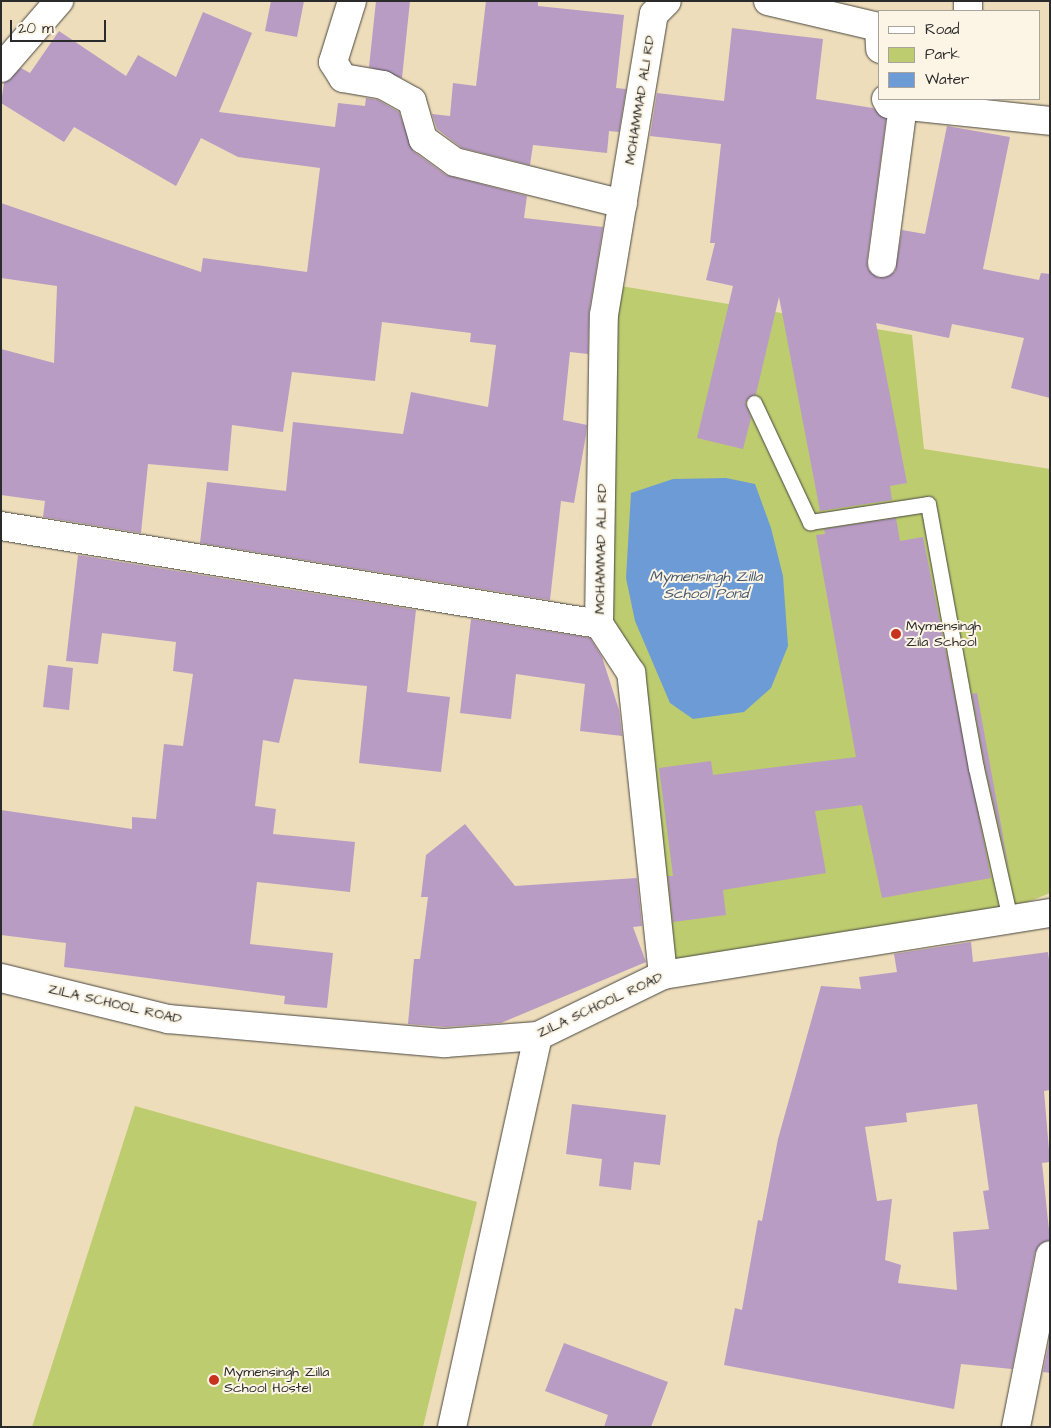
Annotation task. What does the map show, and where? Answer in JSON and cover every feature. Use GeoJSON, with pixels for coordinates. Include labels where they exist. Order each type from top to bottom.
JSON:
{"type":"FeatureCollection","features":[{"type":"Feature","properties":{"kind":"street"},"geometry":{"type":"LineString","coordinates":[[1,68],[59,1]]}},
{"type":"Feature","properties":{"kind":"street"},"geometry":{"type":"LineString","coordinates":[[352,1],[333,62],[343,78],[383,85],[412,102],[423,139],[455,162],[623,204]]}},
{"type":"Feature","properties":{"kind":"street","name":"MOHAMMAD ALI RD"},"geometry":{"type":"LineString","coordinates":[[663,975],[631,673],[599,624],[604,315],[654,14],[667,1]]}},
{"type":"Feature","properties":{"kind":"street"},"geometry":{"type":"LineString","coordinates":[[768,1],[878,27]]}},
{"type":"Feature","properties":{"kind":"street"},"geometry":{"type":"LineString","coordinates":[[882,263],[894,102],[960,105],[1050,121]]}},
{"type":"Feature","properties":{"kind":"street"},"geometry":{"type":"LineString","coordinates":[[1,526],[599,624]]}},
{"type":"Feature","properties":{"kind":"street","name":"ZILA SCHOOL ROAD"},"geometry":{"type":"LineString","coordinates":[[1,978],[168,1019],[445,1043],[538,1036],[663,975],[1050,913]]}},
{"type":"Feature","properties":{"kind":"street"},"geometry":{"type":"LineString","coordinates":[[452,1427],[538,1036]]}},
{"type":"Feature","properties":{"kind":"street"},"geometry":{"type":"LineString","coordinates":[[1016,1427],[1050,1255]]}},
{"type":"Feature","properties":{"kind":"lane"},"geometry":{"type":"LineString","coordinates":[[754,403],[810,522],[928,504],[976,768],[1010,919]]}},
{"type":"Feature","properties":{"kind":"green space"},"geometry":{"type":"Polygon","coordinates":[[[609,284],[912,335],[924,449],[1050,469],[1050,893],[1028,902],[671,965],[611,618],[609,284]]]}},
{"type":"Feature","properties":{"kind":"green space"},"geometry":{"type":"Polygon","coordinates":[[[135,1106],[477,1202],[423,1427],[32,1427],[135,1106]]]}},
{"type":"Feature","properties":{"kind":"water","name":"Mymensingh Zilla School Pond"},"geometry":{"type":"Polygon","coordinates":[[[726,478],[755,484],[771,528],[783,576],[788,646],[771,688],[744,712],[693,719],[670,703],[635,621],[626,578],[631,493],[673,479],[726,478]]]}},
{"type":"Feature","properties":{"kind":"building"},"geometry":{"type":"Polygon","coordinates":[[[271,1],[304,1],[297,37],[265,31],[271,1]]]}},
{"type":"Feature","properties":{"kind":"building"},"geometry":{"type":"Polygon","coordinates":[[[376,1],[410,1],[402,78],[369,67],[376,1]]]}},
{"type":"Feature","properties":{"kind":"building"},"geometry":{"type":"Polygon","coordinates":[[[486,1],[538,1],[538,6],[624,15],[616,88],[626,89],[619,132],[609,131],[607,153],[533,145],[530,165],[462,148],[437,129],[432,114],[450,116],[453,83],[476,86],[486,1]]]}},
{"type":"Feature","properties":{"kind":"building"},"geometry":{"type":"Polygon","coordinates":[[[203,12],[252,33],[219,112],[335,127],[338,103],[365,106],[366,98],[378,100],[399,112],[413,151],[446,175],[527,196],[524,218],[603,227],[589,313],[588,354],[570,352],[563,420],[587,425],[574,503],[561,501],[550,600],[200,543],[207,482],[286,491],[293,422],[403,434],[411,392],[488,407],[496,345],[470,342],[471,333],[382,322],[375,381],[292,372],[283,432],[232,425],[228,471],[148,464],[141,533],[43,517],[45,501],[1,495],[1,349],[54,363],[57,286],[1,278],[1,203],[201,272],[203,258],[307,272],[320,168],[238,157],[201,138],[176,186],[74,127],[64,142],[1,103],[4,83],[21,68],[30,73],[59,31],[126,76],[138,55],[176,77],[203,12]]]}},
{"type":"Feature","properties":{"kind":"building"},"geometry":{"type":"Polygon","coordinates":[[[732,28],[823,39],[816,99],[873,108],[886,119],[867,261],[868,269],[879,278],[895,272],[902,230],[925,234],[947,126],[1010,137],[983,269],[1039,280],[1041,273],[1050,274],[1050,398],[1011,388],[1024,338],[952,324],[949,338],[876,323],[907,483],[890,486],[892,500],[820,511],[779,297],[756,394],[745,402],[751,418],[743,449],[697,438],[733,286],[706,280],[715,243],[710,243],[721,144],[650,136],[657,93],[724,101],[732,28]]]}},
{"type":"Feature","properties":{"kind":"building"},"geometry":{"type":"Polygon","coordinates":[[[896,518],[900,541],[923,537],[991,878],[882,898],[862,805],[815,811],[826,873],[723,890],[726,915],[673,922],[668,876],[673,876],[659,768],[711,761],[713,775],[856,757],[816,535],[825,534],[824,529],[896,518]]]}},
{"type":"Feature","properties":{"kind":"building"},"geometry":{"type":"Polygon","coordinates":[[[78,555],[416,610],[407,692],[450,697],[441,772],[359,763],[367,686],[294,679],[279,743],[263,740],[255,806],[276,809],[273,834],[355,842],[350,892],[257,882],[250,944],[333,953],[327,1008],[284,1004],[285,996],[64,967],[66,943],[1,935],[1,810],[132,829],[132,817],[156,819],[164,744],[183,746],[193,674],[173,671],[176,642],[102,633],[98,664],[66,661],[78,555]]]}},
{"type":"Feature","properties":{"kind":"building"},"geometry":{"type":"Polygon","coordinates":[[[471,619],[590,638],[602,657],[619,710],[622,736],[580,731],[585,684],[516,674],[511,719],[460,713],[471,619]]]}},
{"type":"Feature","properties":{"kind":"building"},"geometry":{"type":"Polygon","coordinates":[[[48,665],[73,668],[69,710],[43,707],[48,665]]]}},
{"type":"Feature","properties":{"kind":"building"},"geometry":{"type":"Polygon","coordinates":[[[977,693],[1010,875],[985,766],[972,694],[977,693]]]}},
{"type":"Feature","properties":{"kind":"building"},"geometry":{"type":"Polygon","coordinates":[[[465,824],[515,886],[637,878],[642,926],[633,927],[646,962],[501,1023],[445,1027],[408,1024],[414,959],[420,959],[428,897],[421,897],[426,855],[465,824]]]}},
{"type":"Feature","properties":{"kind":"building"},"geometry":{"type":"Polygon","coordinates":[[[971,942],[973,962],[1048,952],[1050,967],[1050,1090],[1044,1091],[1050,1162],[1042,1163],[1050,1240],[1035,1252],[1012,1369],[961,1364],[954,1409],[724,1365],[735,1308],[742,1310],[758,1220],[762,1221],[778,1139],[821,986],[861,989],[859,977],[897,972],[894,954],[971,942]],[[977,1104],[906,1113],[907,1122],[865,1127],[877,1201],[892,1199],[885,1260],[901,1265],[898,1283],[957,1290],[953,1232],[989,1229],[983,1191],[989,1190],[977,1104]]]}},
{"type":"Feature","properties":{"kind":"building"},"geometry":{"type":"Polygon","coordinates":[[[572,1104],[666,1115],[660,1165],[634,1162],[631,1190],[599,1186],[602,1159],[566,1154],[572,1104]]]}},
{"type":"Feature","properties":{"kind":"building"},"geometry":{"type":"Polygon","coordinates":[[[1050,1337],[1050,1373],[1043,1372],[1050,1337]]]}},
{"type":"Feature","properties":{"kind":"building"},"geometry":{"type":"Polygon","coordinates":[[[564,1343],[668,1382],[651,1427],[604,1427],[608,1415],[545,1391],[564,1343]]]}},
{"type":"Feature","properties":{"kind":"place","name":"Mymensingh Zila School"},"geometry":{"type":"Point","coordinates":[896,634]}},
{"type":"Feature","properties":{"kind":"place","name":"Mymensingh Zilla School Hostel"},"geometry":{"type":"Point","coordinates":[214,1380]}}]}
